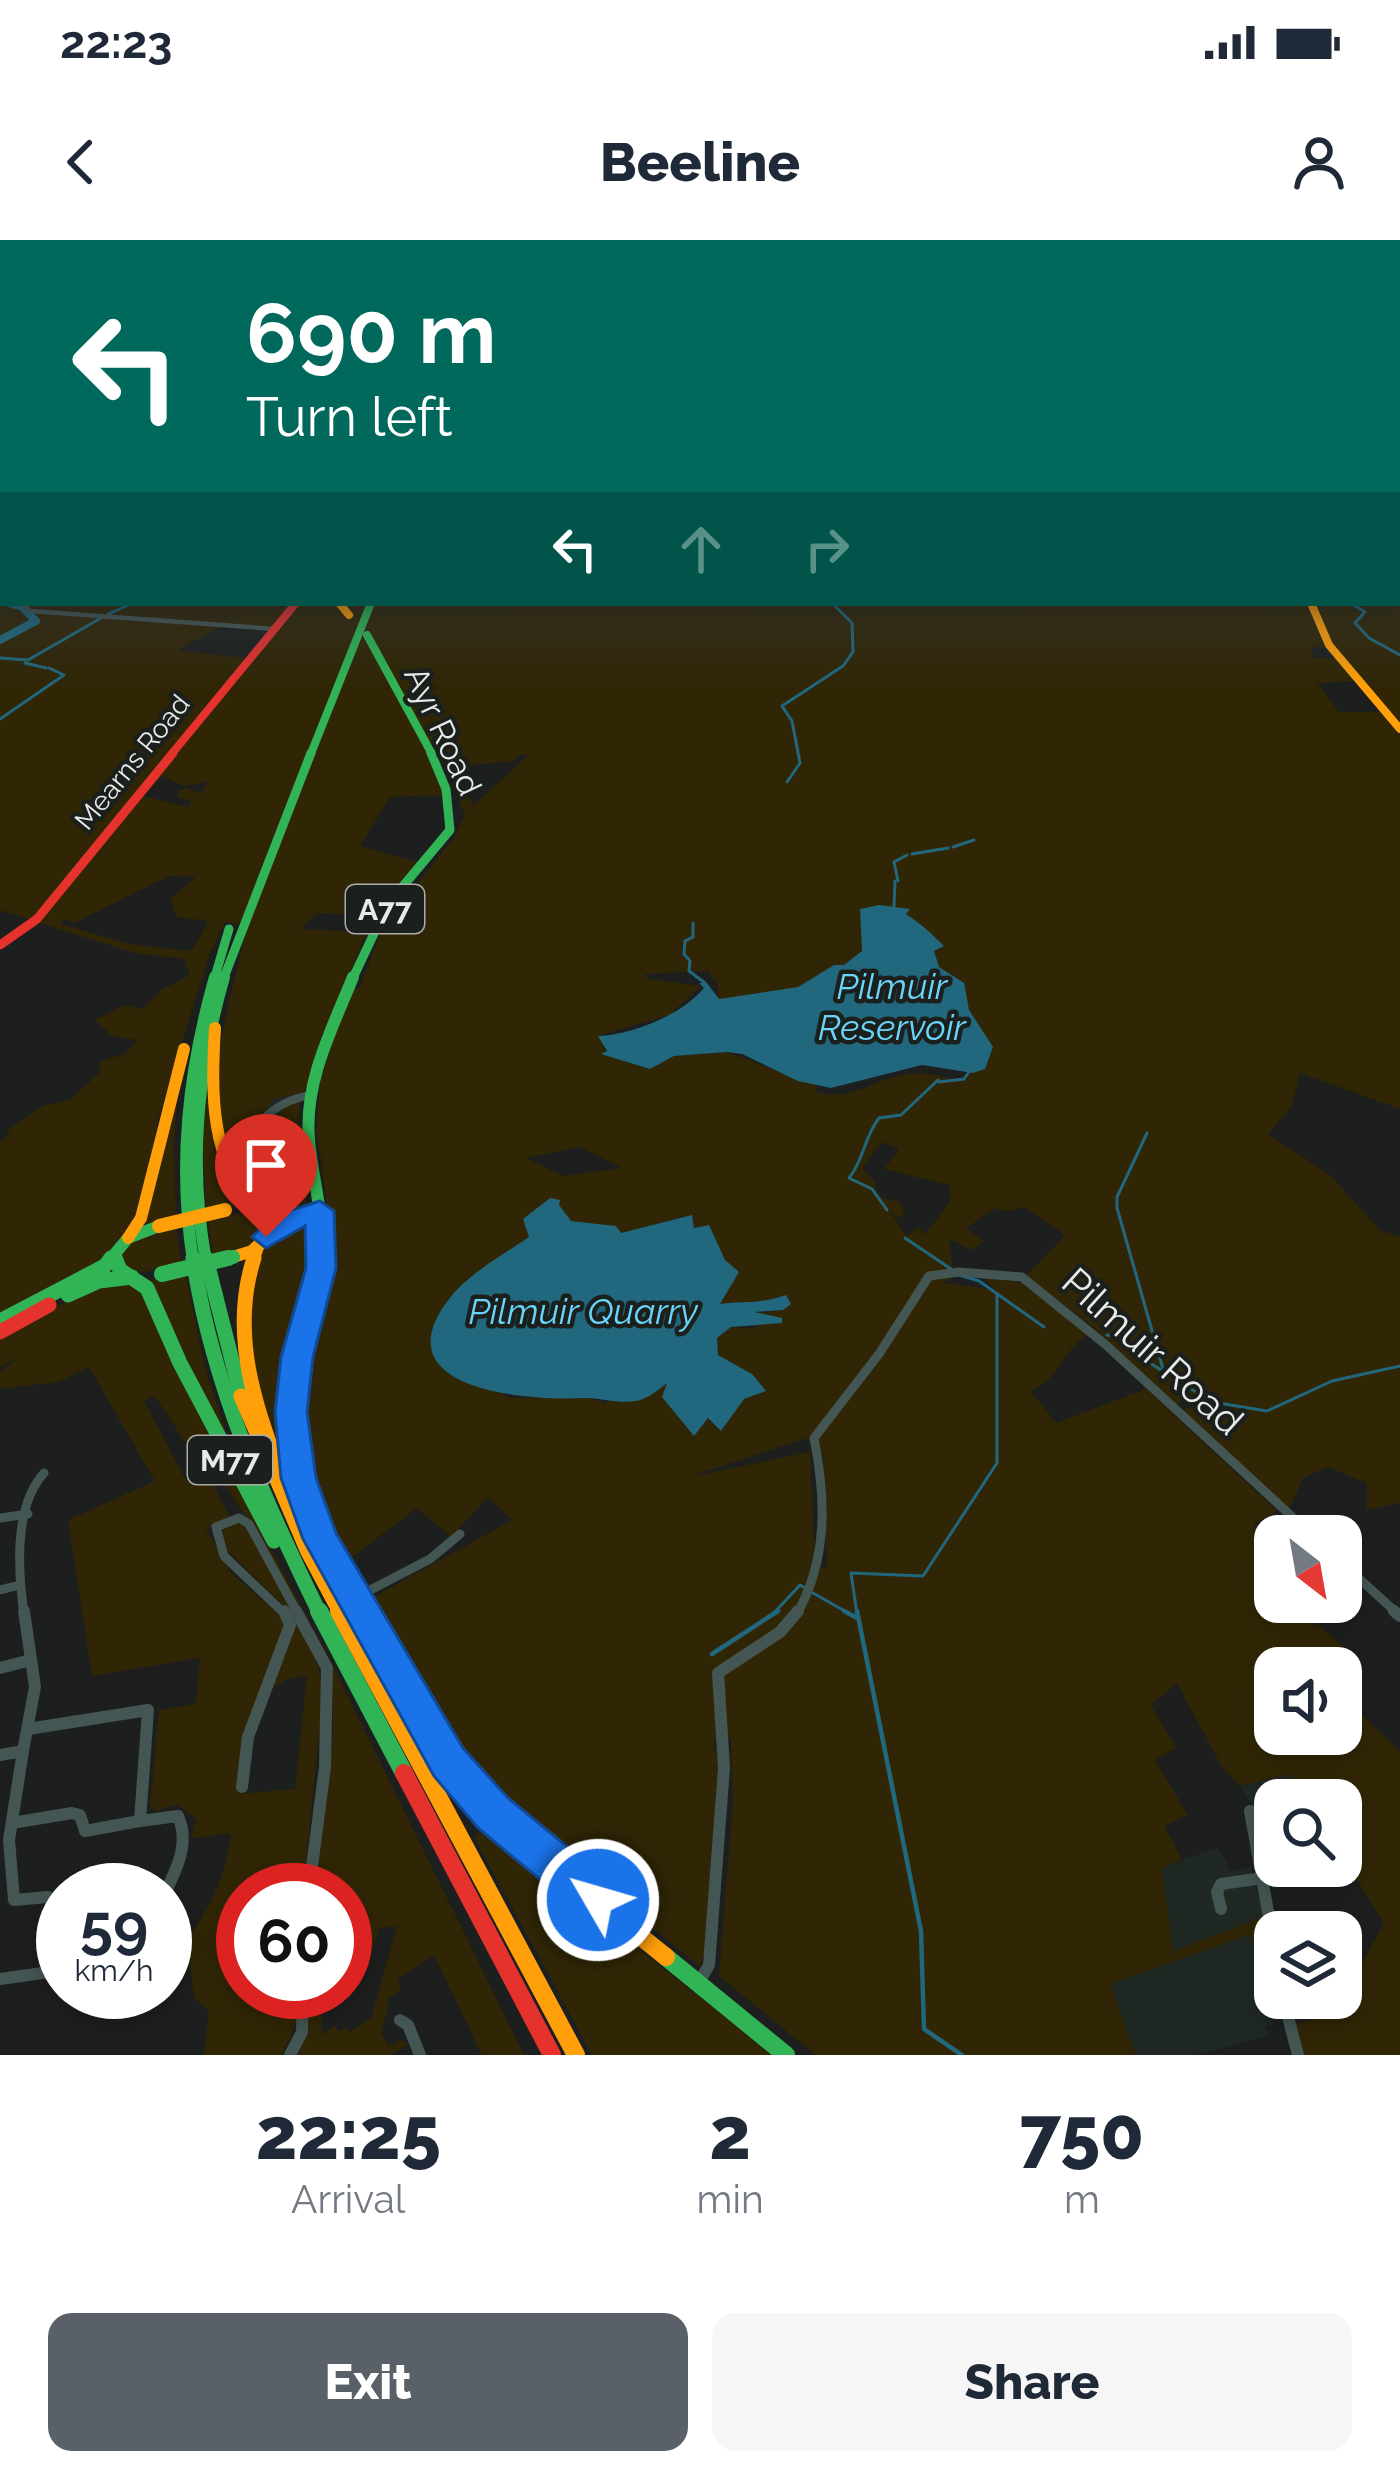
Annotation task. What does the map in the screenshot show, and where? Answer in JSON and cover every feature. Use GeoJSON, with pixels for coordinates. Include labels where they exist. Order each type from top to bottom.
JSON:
{"type":"FeatureCollection","features":[{"type":"Feature","properties":{"kind":"main road","name":"Mearns Road"},"geometry":{"type":"LineString","coordinates":[[0,945],[37,919],[293,606]]}},
{"type":"Feature","properties":{"kind":"main road","name":"M77"},"geometry":{"type":"LineString","coordinates":[[367,606],[207,990],[189,1062],[182,1149],[186,1230],[212,1358],[267,1507],[552,2055]]}},
{"type":"Feature","properties":{"kind":"main road","name":"M77"},"geometry":{"type":"LineString","coordinates":[[367,606],[226,964],[203,1046],[195,1141],[200,1234],[225,1348],[256,1441],[294,1526],[576,2055]]}},
{"type":"Feature","properties":{"kind":"main road"},"geometry":{"type":"LineString","coordinates":[[1312,606],[1329,645],[1400,729]]}},
{"type":"Feature","properties":{"kind":"main road","name":"Ayr Road"},"geometry":{"type":"LineString","coordinates":[[367,635],[443,780],[455,816],[450,830],[388,904],[370,935],[320,1053],[310,1095],[308,1134],[320,1211],[321,1268],[295,1369],[292,1436],[309,1512],[432,1738],[467,1786],[527,1844],[786,2055]]}},
{"type":"Feature","properties":{"kind":"main road"},"geometry":{"type":"LineString","coordinates":[[0,1321],[115,1257],[142,1217],[160,1130],[199,996],[230,926]]}},
{"type":"Feature","properties":{"kind":"main road"},"geometry":{"type":"LineString","coordinates":[[226,964],[214,1041],[215,1115],[228,1172],[242,1199],[267,1222],[268,1234]]}},
{"type":"Feature","properties":{"kind":"main road"},"geometry":{"type":"LineString","coordinates":[[128,1238],[225,1210],[302,1215]]}},
{"type":"Feature","properties":{"kind":"main road"},"geometry":{"type":"LineString","coordinates":[[0,1332],[90,1285],[233,1257],[258,1247],[268,1234],[302,1215],[320,1211]]}},
{"type":"Feature","properties":{"kind":"main road","name":"M77"},"geometry":{"type":"LineString","coordinates":[[258,1247],[242,1284],[244,1341],[257,1404],[291,1499],[421,1748],[471,1858]]}},
{"type":"Feature","properties":{"kind":"main road"},"geometry":{"type":"LineString","coordinates":[[115,1257],[118,1267],[133,1277]]}},
{"type":"Feature","properties":{"kind":"main road","name":"M77"},"geometry":{"type":"LineString","coordinates":[[133,1277],[147,1288],[217,1435],[334,1641]]}},
{"type":"Feature","properties":{"kind":"street"},"geometry":{"type":"LineString","coordinates":[[24,606],[32,611],[274,629]]}},
{"type":"Feature","properties":{"kind":"street"},"geometry":{"type":"LineString","coordinates":[[280,1175],[251,1182],[241,1162],[245,1145],[271,1106],[310,1095]]}},
{"type":"Feature","properties":{"kind":"street","name":"Pilmuir Road"},"geometry":{"type":"LineString","coordinates":[[699,1983],[709,1965],[721,1840],[724,1768],[718,1673],[778,1634],[810,1597],[820,1560],[808,1441],[929,1276],[959,1272],[1022,1277],[1106,1346],[1290,1515]]}},
{"type":"Feature","properties":{"kind":"street"},"geometry":{"type":"LineString","coordinates":[[36,1898],[14,1900],[9,1840],[35,1687],[17,1565],[33,1485],[44,1473]]}},
{"type":"Feature","properties":{"kind":"street"},"geometry":{"type":"LineString","coordinates":[[0,1518],[28,1514]]}},
{"type":"Feature","properties":{"kind":"street"},"geometry":{"type":"LineString","coordinates":[[242,1787],[248,1738],[290,1625],[283,1609],[238,1570],[216,1539],[216,1527],[239,1518],[249,1525],[327,1669],[325,1767],[313,1863]]}},
{"type":"Feature","properties":{"kind":"street"},"geometry":{"type":"LineString","coordinates":[[353,1599],[430,1559],[460,1534]]}},
{"type":"Feature","properties":{"kind":"street"},"geometry":{"type":"LineString","coordinates":[[1362,1581],[1400,1616]]}},
{"type":"Feature","properties":{"kind":"street"},"geometry":{"type":"LineString","coordinates":[[0,1590],[20,1586]]}},
{"type":"Feature","properties":{"kind":"street"},"geometry":{"type":"LineString","coordinates":[[0,1668],[31,1660]]}},
{"type":"Feature","properties":{"kind":"street"},"geometry":{"type":"LineString","coordinates":[[28,1729],[148,1710],[140,1821]]}},
{"type":"Feature","properties":{"kind":"street"},"geometry":{"type":"LineString","coordinates":[[0,1755],[23,1751]]}},
{"type":"Feature","properties":{"kind":"street"},"geometry":{"type":"LineString","coordinates":[[1250,1811],[1254,1832]]}},
{"type":"Feature","properties":{"kind":"street"},"geometry":{"type":"LineString","coordinates":[[12,1823],[72,1813],[80,1815],[85,1831],[178,1816],[183,1821],[178,1863]]}},
{"type":"Feature","properties":{"kind":"street"},"geometry":{"type":"LineString","coordinates":[[1222,1909],[1217,1892],[1221,1884],[1254,1879]]}},
{"type":"Feature","properties":{"kind":"street"},"geometry":{"type":"LineString","coordinates":[[0,1979],[36,1974]]}},
{"type":"Feature","properties":{"kind":"street"},"geometry":{"type":"LineString","coordinates":[[290,2055],[302,2032],[302,2019]]}},
{"type":"Feature","properties":{"kind":"street"},"geometry":{"type":"LineString","coordinates":[[1288,2019],[1298,2055]]}},
{"type":"Feature","properties":{"kind":"street"},"geometry":{"type":"LineString","coordinates":[[400,2020],[420,2055]]}},
{"type":"Feature","properties":{"kind":"shaded area"},"geometry":{"type":"Polygon","coordinates":[[[0,606],[288,606],[273,629],[222,626],[178,650],[245,658],[119,814],[140,795],[188,807],[191,801],[178,797],[179,791],[186,788],[201,793],[209,782],[185,786],[162,776],[148,792],[142,792],[293,606],[1310,606],[1329,648],[1312,647],[1312,657],[1340,659],[1358,681],[1317,683],[1339,712],[1385,712],[1400,736],[1400,1109],[1300,1073],[1292,1106],[1268,1134],[1330,1175],[1380,1230],[1400,1237],[1400,1503],[1367,1510],[1367,1483],[1328,1467],[1303,1478],[1289,1510],[1183,1410],[1209,1397],[1207,1392],[1176,1404],[1092,1326],[1026,1276],[1065,1235],[1024,1207],[1007,1212],[996,1208],[966,1228],[984,1241],[972,1250],[949,1239],[954,1276],[943,1283],[990,1289],[999,1296],[985,1278],[1025,1283],[1089,1335],[1073,1347],[1050,1378],[1031,1391],[1056,1423],[1146,1389],[1277,1511],[1254,1515],[1254,1623],[1317,1623],[1343,1647],[1254,1647],[1254,1755],[1362,1755],[1362,1715],[1400,1752],[1400,2055],[1301,2055],[1290,2026],[1315,2019],[1362,2019],[1362,1962],[1384,1923],[1361,1887],[1362,1779],[1294,1779],[1291,1774],[1254,1779],[1240,1786],[1222,1767],[1177,1683],[1151,1705],[1176,1748],[1155,1760],[1188,1815],[1164,1826],[1182,1859],[1162,1869],[1173,1951],[1254,1920],[1254,1948],[1251,1934],[1110,1984],[1136,2055],[816,2055],[719,1976],[733,1802],[731,1739],[713,1741],[718,1762],[700,1967],[488,1794],[367,1601],[512,1520],[488,1497],[451,1537],[417,1508],[348,1560],[314,1479],[303,1421],[308,1357],[333,1245],[316,1131],[320,1083],[336,1030],[322,1034],[305,1092],[273,1099],[239,1150],[245,1179],[254,1190],[272,1196],[291,1194],[292,1147],[271,1130],[286,1106],[300,1100],[298,1133],[307,1209],[280,1212],[259,1202],[243,1184],[231,1159],[220,1102],[220,1051],[247,925],[225,922],[210,953],[159,1116],[140,1208],[107,1258],[0,1316],[0,1142],[7,1131],[43,1106],[71,1099],[101,1071],[98,1062],[125,1054],[137,1040],[112,1036],[95,1020],[124,1005],[142,1009],[161,990],[190,975],[184,959],[134,953],[0,910],[0,606]],[[518,755],[514,761],[455,767],[473,806],[528,755],[518,755]],[[442,761],[430,762],[444,795],[390,797],[360,846],[417,862],[375,915],[317,913],[301,929],[366,932],[344,989],[359,989],[383,927],[453,839],[465,815],[442,761]],[[169,876],[74,923],[64,919],[61,924],[129,944],[191,951],[209,921],[177,917],[170,899],[196,877],[169,876]],[[708,971],[645,974],[648,979],[701,986],[669,1015],[601,1035],[606,1055],[650,1069],[674,1056],[727,1052],[818,1086],[815,1091],[827,1094],[914,1073],[964,1081],[977,1066],[719,1027],[718,985],[708,971]],[[882,1142],[862,1168],[874,1181],[879,1197],[900,1202],[905,1216],[896,1217],[888,1208],[906,1236],[919,1227],[925,1235],[951,1200],[949,1185],[884,1169],[899,1149],[882,1142]],[[580,1147],[526,1158],[563,1176],[622,1168],[580,1147]],[[539,1210],[529,1237],[449,1298],[431,1341],[509,1398],[586,1397],[605,1403],[669,1380],[720,1431],[744,1399],[765,1391],[752,1374],[718,1355],[717,1338],[731,1327],[756,1329],[754,1313],[783,1310],[785,1295],[760,1305],[719,1304],[728,1281],[724,1259],[711,1240],[692,1226],[691,1215],[621,1233],[616,1226],[571,1221],[539,1210]],[[807,1438],[689,1477],[810,1452],[815,1563],[827,1569],[823,1454],[807,1438]]]}},
{"type":"Feature","properties":{"kind":"shaded area"},"geometry":{"type":"Polygon","coordinates":[[[1315,606],[1400,606],[1400,723],[1332,643],[1315,606]]]}},
{"type":"Feature","properties":{"kind":"shaded area"},"geometry":{"type":"Polygon","coordinates":[[[209,1068],[226,1181],[241,1205],[206,1211],[202,1125],[209,1068]]]}},
{"type":"Feature","properties":{"kind":"shaded area"},"geometry":{"type":"Polygon","coordinates":[[[178,1086],[176,1218],[142,1227],[178,1086]]]}},
{"type":"Feature","properties":{"kind":"shaded area"},"geometry":{"type":"Polygon","coordinates":[[[301,1092],[291,1194],[271,1196],[254,1190],[245,1179],[239,1150],[273,1099],[301,1092]]]}},
{"type":"Feature","properties":{"kind":"shaded area"},"geometry":{"type":"Polygon","coordinates":[[[242,1213],[259,1219],[263,1232],[251,1245],[213,1256],[208,1220],[242,1213]]]}},
{"type":"Feature","properties":{"kind":"shaded area"},"geometry":{"type":"Polygon","coordinates":[[[316,1223],[318,1248],[297,1347],[291,1420],[293,1468],[303,1513],[265,1414],[249,1336],[249,1299],[256,1266],[271,1240],[289,1225],[316,1223]]]}},
{"type":"Feature","properties":{"kind":"shaded area"},"geometry":{"type":"Polygon","coordinates":[[[176,1227],[181,1264],[145,1272],[126,1268],[120,1254],[136,1237],[176,1227]]]}},
{"type":"Feature","properties":{"kind":"shaded area"},"geometry":{"type":"Polygon","coordinates":[[[185,1272],[204,1364],[232,1452],[149,1280],[185,1272]]]}},
{"type":"Feature","properties":{"kind":"shaded area"},"geometry":{"type":"Polygon","coordinates":[[[117,1281],[140,1286],[189,1396],[333,1666],[524,2055],[482,2055],[434,1955],[397,1980],[401,1990],[386,2000],[389,2006],[381,2032],[389,2047],[400,2040],[408,2045],[391,2055],[298,2055],[307,2019],[322,2019],[322,2034],[335,2025],[338,2032],[346,2027],[349,2032],[372,2019],[397,1926],[380,1928],[372,1948],[372,1863],[319,1863],[333,1734],[332,1672],[250,1522],[211,1466],[198,1462],[155,1396],[144,1401],[187,1482],[211,1480],[229,1516],[206,1529],[231,1573],[286,1621],[243,1741],[238,1794],[295,1789],[307,1676],[287,1679],[268,1691],[294,1616],[222,1545],[223,1529],[238,1523],[246,1527],[270,1567],[304,1630],[323,1696],[306,1863],[226,1863],[231,1833],[191,1838],[196,1820],[177,1804],[157,1811],[150,1807],[159,1710],[196,1704],[200,1658],[92,1676],[68,1520],[155,1481],[89,1367],[58,1382],[0,1389],[0,1372],[19,1357],[0,1367],[0,1338],[81,1293],[117,1281]]]}},
{"type":"Feature","properties":{"kind":"shaded area"},"geometry":{"type":"Polygon","coordinates":[[[1254,1782],[1254,1809],[1240,1786],[1254,1782]]]}},
{"type":"Feature","properties":{"kind":"shaded area"},"geometry":{"type":"Polygon","coordinates":[[[490,1824],[624,1938],[774,2055],[592,2055],[474,1837],[490,1824]]]}},
{"type":"Feature","properties":{"kind":"shaded area"},"geometry":{"type":"Polygon","coordinates":[[[1218,1847],[1231,1871],[1251,1866],[1264,1911],[1254,1911],[1254,1920],[1173,1952],[1162,1868],[1218,1847]]]}},
{"type":"Feature","properties":{"kind":"shaded area"},"geometry":{"type":"Polygon","coordinates":[[[216,1890],[216,2019],[296,2019],[282,2055],[204,2055],[209,2012],[194,1997],[192,1933],[216,1890]]]}},
{"type":"Feature","properties":{"kind":"shaded area"},"geometry":{"type":"Polygon","coordinates":[[[1252,1933],[1254,2019],[1272,2019],[1273,2025],[1265,2026],[1268,2036],[1196,2055],[1136,2055],[1109,1984],[1252,1933]]]}},
{"type":"Feature","properties":{"kind":"water","name":"Pilmuir Reservoir"},"geometry":{"type":"Polygon","coordinates":[[[879,905],[910,909],[906,914],[944,946],[934,951],[939,967],[964,983],[969,1010],[993,1047],[985,1069],[973,1073],[922,1065],[831,1088],[798,1081],[742,1054],[674,1056],[650,1069],[601,1054],[607,1051],[598,1036],[626,1032],[670,1014],[704,988],[699,983],[707,983],[719,999],[798,987],[834,965],[844,965],[862,951],[860,909],[879,905]]]}},
{"type":"Feature","properties":{"kind":"water","name":"Pilmuir Quarry"},"geometry":{"type":"Polygon","coordinates":[[[550,1198],[560,1200],[571,1221],[616,1226],[621,1233],[692,1215],[694,1228],[709,1225],[725,1260],[739,1272],[720,1304],[786,1295],[791,1304],[783,1310],[755,1312],[782,1318],[782,1323],[731,1327],[717,1338],[718,1355],[752,1374],[766,1391],[744,1399],[721,1431],[708,1418],[694,1436],[662,1397],[667,1383],[636,1401],[528,1397],[469,1384],[446,1371],[433,1353],[432,1330],[449,1299],[476,1273],[529,1237],[523,1219],[550,1198]]]}},
{"type":"Feature","properties":{"kind":"waterway"},"geometry":{"type":"LineString","coordinates":[[0,640],[36,621],[19,606]]}},
{"type":"Feature","properties":{"kind":"waterway"},"geometry":{"type":"LineString","coordinates":[[108,614],[126,606]]}},
{"type":"Feature","properties":{"kind":"waterway"},"geometry":{"type":"LineString","coordinates":[[787,782],[800,763],[792,721],[782,706],[843,666],[853,652],[852,623],[835,606]]}},
{"type":"Feature","properties":{"kind":"waterway"},"geometry":{"type":"LineString","coordinates":[[1356,606],[1365,612],[1355,623],[1369,638],[1400,655]]}},
{"type":"Feature","properties":{"kind":"waterway"},"geometry":{"type":"LineString","coordinates":[[0,658],[28,660],[101,618]]}},
{"type":"Feature","properties":{"kind":"waterway"},"geometry":{"type":"LineString","coordinates":[[25,663],[46,668]]}},
{"type":"Feature","properties":{"kind":"waterway"},"geometry":{"type":"LineString","coordinates":[[0,719],[64,675],[49,668]]}},
{"type":"Feature","properties":{"kind":"waterway"},"geometry":{"type":"LineString","coordinates":[[953,847],[974,840]]}},
{"type":"Feature","properties":{"kind":"waterway"},"geometry":{"type":"LineString","coordinates":[[912,854],[948,848]]}},
{"type":"Feature","properties":{"kind":"waterway"},"geometry":{"type":"LineString","coordinates":[[898,881],[894,862],[907,855]]}},
{"type":"Feature","properties":{"kind":"waterway"},"geometry":{"type":"LineString","coordinates":[[894,907],[895,881]]}},
{"type":"Feature","properties":{"kind":"waterway"},"geometry":{"type":"LineString","coordinates":[[693,923],[693,937],[685,941],[684,954],[690,961],[689,971],[705,983]]}},
{"type":"Feature","properties":{"kind":"waterway"},"geometry":{"type":"LineString","coordinates":[[939,1082],[964,1079],[969,1072]]}},
{"type":"Feature","properties":{"kind":"waterway"},"geometry":{"type":"LineString","coordinates":[[887,1210],[872,1189],[849,1178],[879,1118],[901,1115],[938,1080]]}},
{"type":"Feature","properties":{"kind":"waterway"},"geometry":{"type":"LineString","coordinates":[[1147,1133],[1117,1197],[1117,1208],[1163,1369]]}},
{"type":"Feature","properties":{"kind":"waterway"},"geometry":{"type":"LineString","coordinates":[[905,1238],[951,1269]]}},
{"type":"Feature","properties":{"kind":"waterway"},"geometry":{"type":"LineString","coordinates":[[959,1275],[979,1281],[1044,1327]]}},
{"type":"Feature","properties":{"kind":"waterway"},"geometry":{"type":"LineString","coordinates":[[857,1614],[851,1573],[923,1576],[997,1463],[997,1294]]}},
{"type":"Feature","properties":{"kind":"waterway"},"geometry":{"type":"LineString","coordinates":[[1107,1335],[1124,1338],[1134,1353],[1212,1402],[1267,1411],[1332,1381],[1400,1366]]}},
{"type":"Feature","properties":{"kind":"waterway"},"geometry":{"type":"LineString","coordinates":[[773,1614],[800,1585],[805,1588]]}},
{"type":"Feature","properties":{"kind":"waterway"},"geometry":{"type":"LineString","coordinates":[[813,1593],[850,1614]]}},
{"type":"Feature","properties":{"kind":"waterway"},"geometry":{"type":"LineString","coordinates":[[712,1654],[778,1611]]}},
{"type":"Feature","properties":{"kind":"waterway"},"geometry":{"type":"LineString","coordinates":[[844,1611],[857,1618]]}},
{"type":"Feature","properties":{"kind":"waterway"},"geometry":{"type":"LineString","coordinates":[[857,1611],[921,1931],[924,2029],[962,2055]]}},
{"type":"Feature","properties":{"kind":"traffic: fast"},"geometry":{"type":"LineString","coordinates":[[241,1396],[215,1304],[198,1210],[195,1146],[204,1055],[240,931],[370,606]]}},
{"type":"Feature","properties":{"kind":"traffic: fast"},"geometry":{"type":"LineString","coordinates":[[294,1450],[293,1382],[323,1242],[308,1134],[314,1073],[370,936],[388,904],[450,830],[446,789],[435,762],[367,635]]}},
{"type":"Feature","properties":{"kind":"traffic: fast"},"geometry":{"type":"LineString","coordinates":[[229,929],[195,1055],[187,1107],[186,1218],[199,1302],[221,1385],[251,1466],[324,1623],[404,1773]]}},
{"type":"Feature","properties":{"kind":"traffic: fast"},"geometry":{"type":"LineString","coordinates":[[259,1212],[286,1216],[320,1211]]}},
{"type":"Feature","properties":{"kind":"traffic: fast"},"geometry":{"type":"LineString","coordinates":[[0,1321],[105,1266],[128,1238],[159,1226]]}},
{"type":"Feature","properties":{"kind":"traffic: fast"},"geometry":{"type":"LineString","coordinates":[[115,1257],[120,1270],[147,1288],[180,1363],[274,1541]]}},
{"type":"Feature","properties":{"kind":"traffic: fast"},"geometry":{"type":"LineString","coordinates":[[162,1274],[233,1257]]}},
{"type":"Feature","properties":{"kind":"traffic: fast"},"geometry":{"type":"LineString","coordinates":[[68,1295],[99,1281],[132,1277]]}},
{"type":"Feature","properties":{"kind":"traffic: fast"},"geometry":{"type":"LineString","coordinates":[[666,1957],[786,2055]]}},
{"type":"Feature","properties":{"kind":"traffic: slow"},"geometry":{"type":"LineString","coordinates":[[342,606],[349,615]]}},
{"type":"Feature","properties":{"kind":"traffic: slow"},"geometry":{"type":"LineString","coordinates":[[1312,606],[1329,645],[1400,729]]}},
{"type":"Feature","properties":{"kind":"traffic: slow"},"geometry":{"type":"LineString","coordinates":[[215,1028],[213,1101],[220,1150],[240,1193],[256,1211]]}},
{"type":"Feature","properties":{"kind":"traffic: slow"},"geometry":{"type":"LineString","coordinates":[[128,1238],[141,1218],[184,1049]]}},
{"type":"Feature","properties":{"kind":"traffic: slow"},"geometry":{"type":"LineString","coordinates":[[233,1257],[252,1251],[267,1237],[264,1216],[248,1209]]}},
{"type":"Feature","properties":{"kind":"traffic: slow"},"geometry":{"type":"LineString","coordinates":[[159,1226],[225,1210]]}},
{"type":"Feature","properties":{"kind":"traffic: slow"},"geometry":{"type":"LineString","coordinates":[[258,1247],[243,1309],[244,1340],[255,1400],[287,1490]]}},
{"type":"Feature","properties":{"kind":"traffic: slow"},"geometry":{"type":"LineString","coordinates":[[241,1396],[308,1552],[576,2055]]}},
{"type":"Feature","properties":{"kind":"traffic: slow"},"geometry":{"type":"LineString","coordinates":[[294,1450],[321,1539],[432,1738],[468,1786],[527,1843],[666,1957]]}},
{"type":"Feature","properties":{"kind":"traffic: jam"},"geometry":{"type":"LineString","coordinates":[[0,945],[37,919],[294,606]]}},
{"type":"Feature","properties":{"kind":"traffic: jam"},"geometry":{"type":"LineString","coordinates":[[0,1332],[49,1305]]}},
{"type":"Feature","properties":{"kind":"traffic: jam"},"geometry":{"type":"LineString","coordinates":[[404,1773],[552,2055]]}},
{"type":"Feature","properties":{"kind":"route"},"geometry":{"type":"LineString","coordinates":[[266,1237],[283,1223],[320,1211],[321,1268],[297,1357],[291,1412],[298,1478],[321,1539],[448,1762],[493,1813],[598,1900]]}}]}
